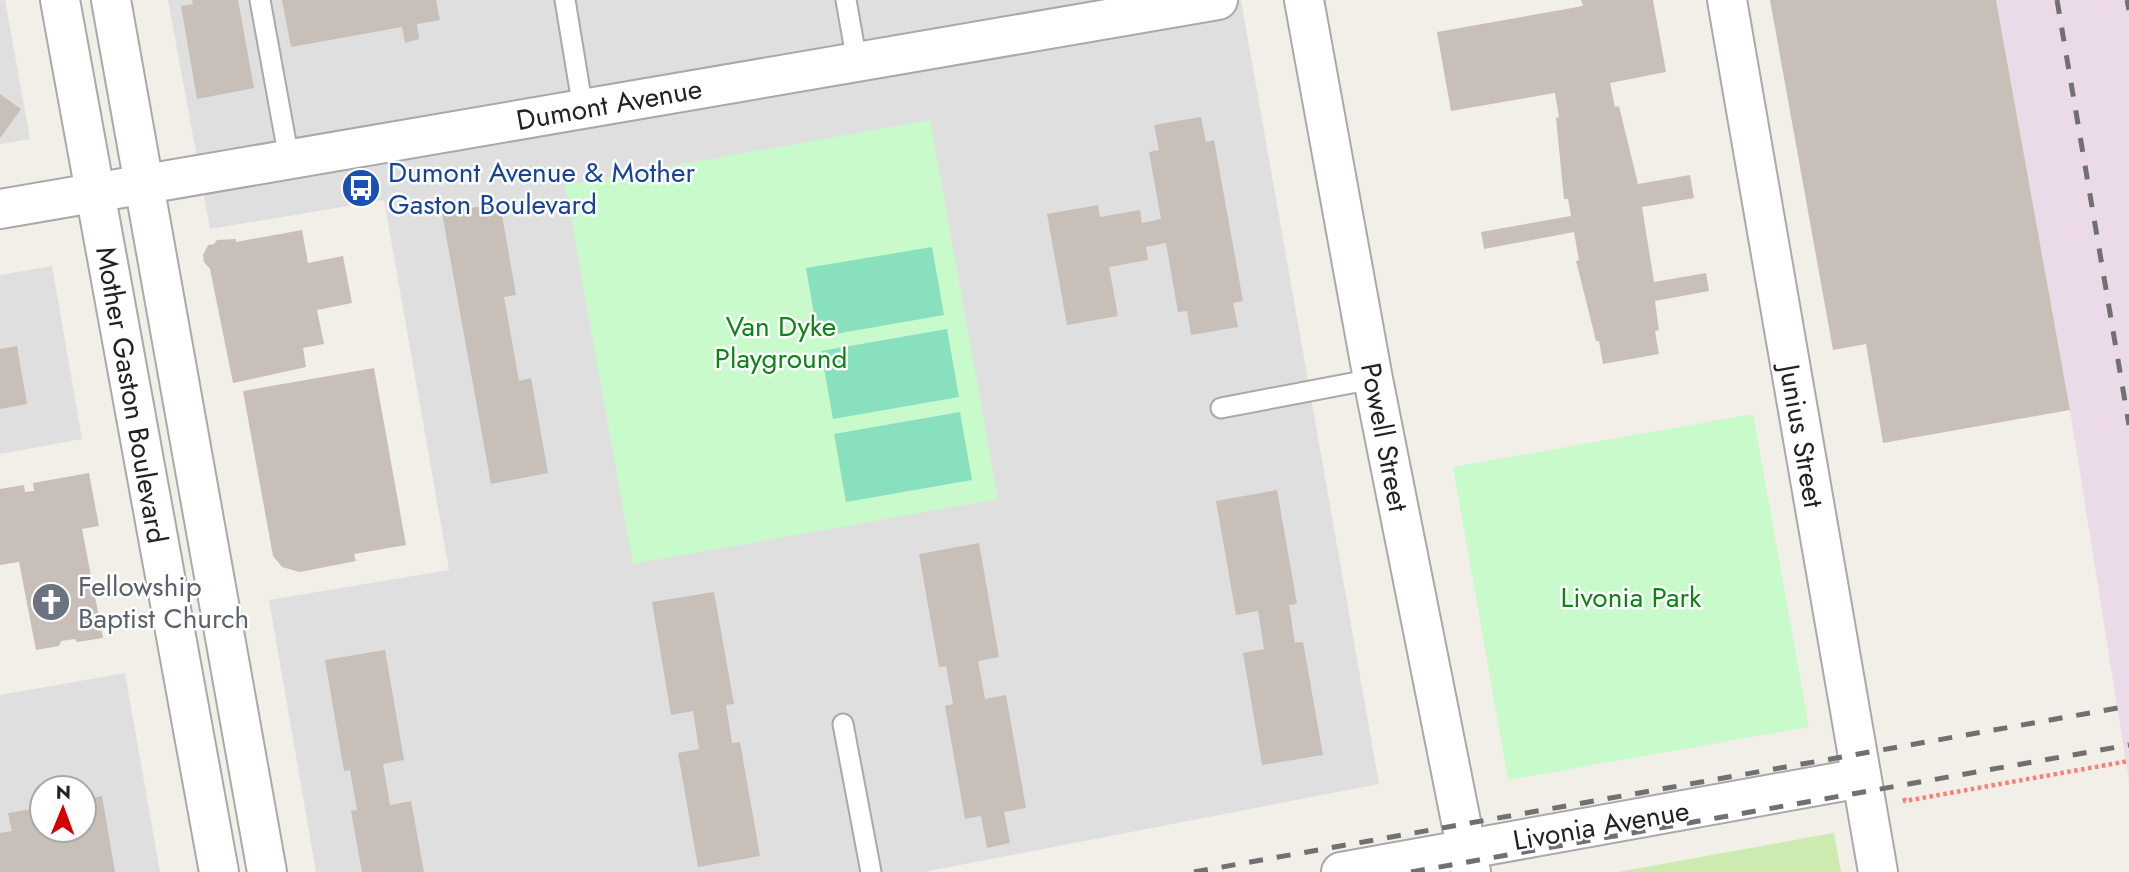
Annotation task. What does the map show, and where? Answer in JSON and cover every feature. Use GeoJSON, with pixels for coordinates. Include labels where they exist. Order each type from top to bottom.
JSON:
{"type":"FeatureCollection","features":[{"type":"Feature","properties":{"kind":"street","name":"Mother Gaston Boulevard"},"geometry":{"type":"LineString","coordinates":[[60,0],[219,872]]}},
{"type":"Feature","properties":{"kind":"street","name":"Mother Gaston Boulevard"},"geometry":{"type":"LineString","coordinates":[[111,0],[267,872]]}},
{"type":"Feature","properties":{"kind":"street","name":"Dumont Avenue"},"geometry":{"type":"LineString","coordinates":[[0,209],[1218,0]]}},
{"type":"Feature","properties":{"kind":"street","name":"Powell Street"},"geometry":{"type":"LineString","coordinates":[[1304,0],[1373,379],[1469,861]]}},
{"type":"Feature","properties":{"kind":"street","name":"Junius Street"},"geometry":{"type":"LineString","coordinates":[[1727,0],[1878,872]]}},
{"type":"Feature","properties":{"kind":"street","name":"Livonia Avenue"},"geometry":{"type":"LineString","coordinates":[[1341,872],[1469,861],[1861,778]]}},
{"type":"Feature","properties":{"kind":"lane"},"geometry":{"type":"LineString","coordinates":[[260,0],[289,159]]}},
{"type":"Feature","properties":{"kind":"lane"},"geometry":{"type":"LineString","coordinates":[[565,0],[583,108]]}},
{"type":"Feature","properties":{"kind":"lane"},"geometry":{"type":"LineString","coordinates":[[846,0],[857,62]]}},
{"type":"Feature","properties":{"kind":"lane"},"geometry":{"type":"LineString","coordinates":[[1221,408],[1373,379]]}},
{"type":"Feature","properties":{"kind":"lane"},"geometry":{"type":"LineString","coordinates":[[843,724],[871,872]]}},
{"type":"Feature","properties":{"kind":"path"},"geometry":{"type":"LineString","coordinates":[[1905,801],[2129,761]]}},
{"type":"Feature","properties":{"kind":"shaded area"},"geometry":{"type":"Polygon","coordinates":[[[0,0],[5,0],[30,139],[0,144],[0,0]]]}},
{"type":"Feature","properties":{"kind":"shaded area"},"geometry":{"type":"Polygon","coordinates":[[[168,0],[1241,0],[1379,784],[924,872],[316,872],[269,600],[449,570],[384,200],[210,229],[168,0]]]}},
{"type":"Feature","properties":{"kind":"shaded area"},"geometry":{"type":"Polygon","coordinates":[[[1996,0],[2129,0],[2129,781],[2070,410],[1996,0]]]}},
{"type":"Feature","properties":{"kind":"shaded area"},"geometry":{"type":"Polygon","coordinates":[[[52,266],[82,439],[0,454],[0,275],[52,266]]]}},
{"type":"Feature","properties":{"kind":"shaded area"},"geometry":{"type":"Polygon","coordinates":[[[125,673],[160,872],[0,872],[0,695],[125,673]]]}},
{"type":"Feature","properties":{"kind":"green space","name":"Van Dyke Playground"},"geometry":{"type":"Polygon","coordinates":[[[930,120],[998,499],[633,564],[565,185],[930,120]]]}},
{"type":"Feature","properties":{"kind":"green space"},"geometry":{"type":"Polygon","coordinates":[[[932,247],[944,315],[818,337],[806,268],[932,247]]]}},
{"type":"Feature","properties":{"kind":"green space"},"geometry":{"type":"Polygon","coordinates":[[[947,329],[959,397],[833,419],[821,351],[947,329]]]}},
{"type":"Feature","properties":{"kind":"green space"},"geometry":{"type":"Polygon","coordinates":[[[960,412],[972,480],[846,502],[834,434],[960,412]]]}},
{"type":"Feature","properties":{"kind":"green space","name":"Livonia Park"},"geometry":{"type":"Polygon","coordinates":[[[1753,414],[1809,727],[1508,780],[1453,467],[1753,414]]]}},
{"type":"Feature","properties":{"kind":"green space"},"geometry":{"type":"Polygon","coordinates":[[[1834,833],[1841,872],[1618,872],[1834,833]]]}},
{"type":"Feature","properties":{"kind":"building"},"geometry":{"type":"Polygon","coordinates":[[[192,0],[238,0],[254,88],[197,99],[181,6],[193,4],[192,0]]]}},
{"type":"Feature","properties":{"kind":"building"},"geometry":{"type":"Polygon","coordinates":[[[282,0],[436,0],[440,20],[417,24],[419,39],[405,43],[402,27],[291,47],[282,0]]]}},
{"type":"Feature","properties":{"kind":"building"},"geometry":{"type":"Polygon","coordinates":[[[1581,0],[1653,0],[1666,72],[1610,83],[1615,107],[1619,106],[1638,184],[1690,175],[1694,198],[1642,207],[1654,282],[1706,273],[1709,291],[1655,301],[1659,330],[1655,331],[1659,354],[1603,364],[1576,261],[1579,260],[1574,232],[1484,249],[1481,232],[1571,216],[1568,199],[1564,199],[1555,93],[1451,111],[1437,32],[1583,6],[1581,0]]]}},
{"type":"Feature","properties":{"kind":"building"},"geometry":{"type":"Polygon","coordinates":[[[1770,0],[1996,0],[2070,410],[1883,443],[1866,344],[1833,350],[1770,0]]]}},
{"type":"Feature","properties":{"kind":"building"},"geometry":{"type":"Polygon","coordinates":[[[0,94],[21,109],[0,138],[0,94]]]}},
{"type":"Feature","properties":{"kind":"building"},"geometry":{"type":"Polygon","coordinates":[[[1201,117],[1206,142],[1214,140],[1243,301],[1233,303],[1238,327],[1191,335],[1187,311],[1178,312],[1166,243],[1146,247],[1148,260],[1109,267],[1118,316],[1067,325],[1047,214],[1098,205],[1100,217],[1140,210],[1142,223],[1161,219],[1149,152],[1159,150],[1154,125],[1201,117]]]}},
{"type":"Feature","properties":{"kind":"building"},"geometry":{"type":"Polygon","coordinates":[[[500,203],[516,295],[504,297],[519,381],[531,378],[548,473],[491,484],[442,213],[500,203]]]}},
{"type":"Feature","properties":{"kind":"building"},"geometry":{"type":"Polygon","coordinates":[[[302,230],[308,263],[343,256],[352,303],[317,310],[324,344],[303,348],[306,367],[233,383],[210,269],[204,262],[203,255],[208,245],[217,240],[236,239],[236,242],[302,230]]]}},
{"type":"Feature","properties":{"kind":"building"},"geometry":{"type":"Polygon","coordinates":[[[17,346],[27,404],[0,409],[0,349],[17,346]]]}},
{"type":"Feature","properties":{"kind":"building"},"geometry":{"type":"Polygon","coordinates":[[[374,368],[406,545],[354,554],[356,561],[300,572],[282,567],[273,556],[243,391],[374,368]]]}},
{"type":"Feature","properties":{"kind":"building"},"geometry":{"type":"Polygon","coordinates":[[[89,473],[99,526],[82,529],[103,638],[77,642],[75,639],[61,641],[59,646],[36,650],[19,562],[0,565],[0,489],[24,485],[25,492],[34,491],[33,483],[89,473]]]}},
{"type":"Feature","properties":{"kind":"building"},"geometry":{"type":"Polygon","coordinates":[[[1277,490],[1297,604],[1289,605],[1295,643],[1303,642],[1323,755],[1262,765],[1243,653],[1264,649],[1258,611],[1236,615],[1216,501],[1277,490]]]}},
{"type":"Feature","properties":{"kind":"building"},"geometry":{"type":"Polygon","coordinates":[[[979,543],[999,657],[978,661],[985,699],[1006,695],[1026,808],[1004,812],[1010,843],[987,848],[981,816],[965,819],[945,706],[953,704],[946,666],[939,667],[919,554],[979,543]]]}},
{"type":"Feature","properties":{"kind":"building"},"geometry":{"type":"Polygon","coordinates":[[[714,592],[734,704],[726,705],[732,743],[740,742],[760,856],[698,867],[678,753],[699,749],[693,711],[671,715],[652,602],[714,592]]]}},
{"type":"Feature","properties":{"kind":"building"},"geometry":{"type":"Polygon","coordinates":[[[385,650],[404,760],[383,764],[390,805],[411,801],[424,872],[362,872],[351,811],[357,810],[350,770],[344,771],[325,660],[385,650]]]}},
{"type":"Feature","properties":{"kind":"building"},"geometry":{"type":"Polygon","coordinates":[[[102,796],[115,872],[0,872],[0,833],[12,831],[8,813],[28,809],[28,844],[98,844],[98,797],[102,796]]]}},
{"type":"Feature","properties":{"kind":"railway"},"geometry":{"type":"LineString","coordinates":[[2057,0],[2129,425]]}},
{"type":"Feature","properties":{"kind":"railway"},"geometry":{"type":"LineString","coordinates":[[2127,0],[2129,10]]}},
{"type":"Feature","properties":{"kind":"railway"},"geometry":{"type":"LineString","coordinates":[[1194,872],[2129,706]]}},
{"type":"Feature","properties":{"kind":"railway"},"geometry":{"type":"LineString","coordinates":[[1411,872],[2129,745]]}},
{"type":"Feature","properties":{"kind":"place","name":"Dumont Avenue & Mother Gaston Boulevard"},"geometry":{"type":"Point","coordinates":[361,188]}},
{"type":"Feature","properties":{"kind":"place","name":"Fellowship Baptist Church"},"geometry":{"type":"Point","coordinates":[51,602]}}]}
